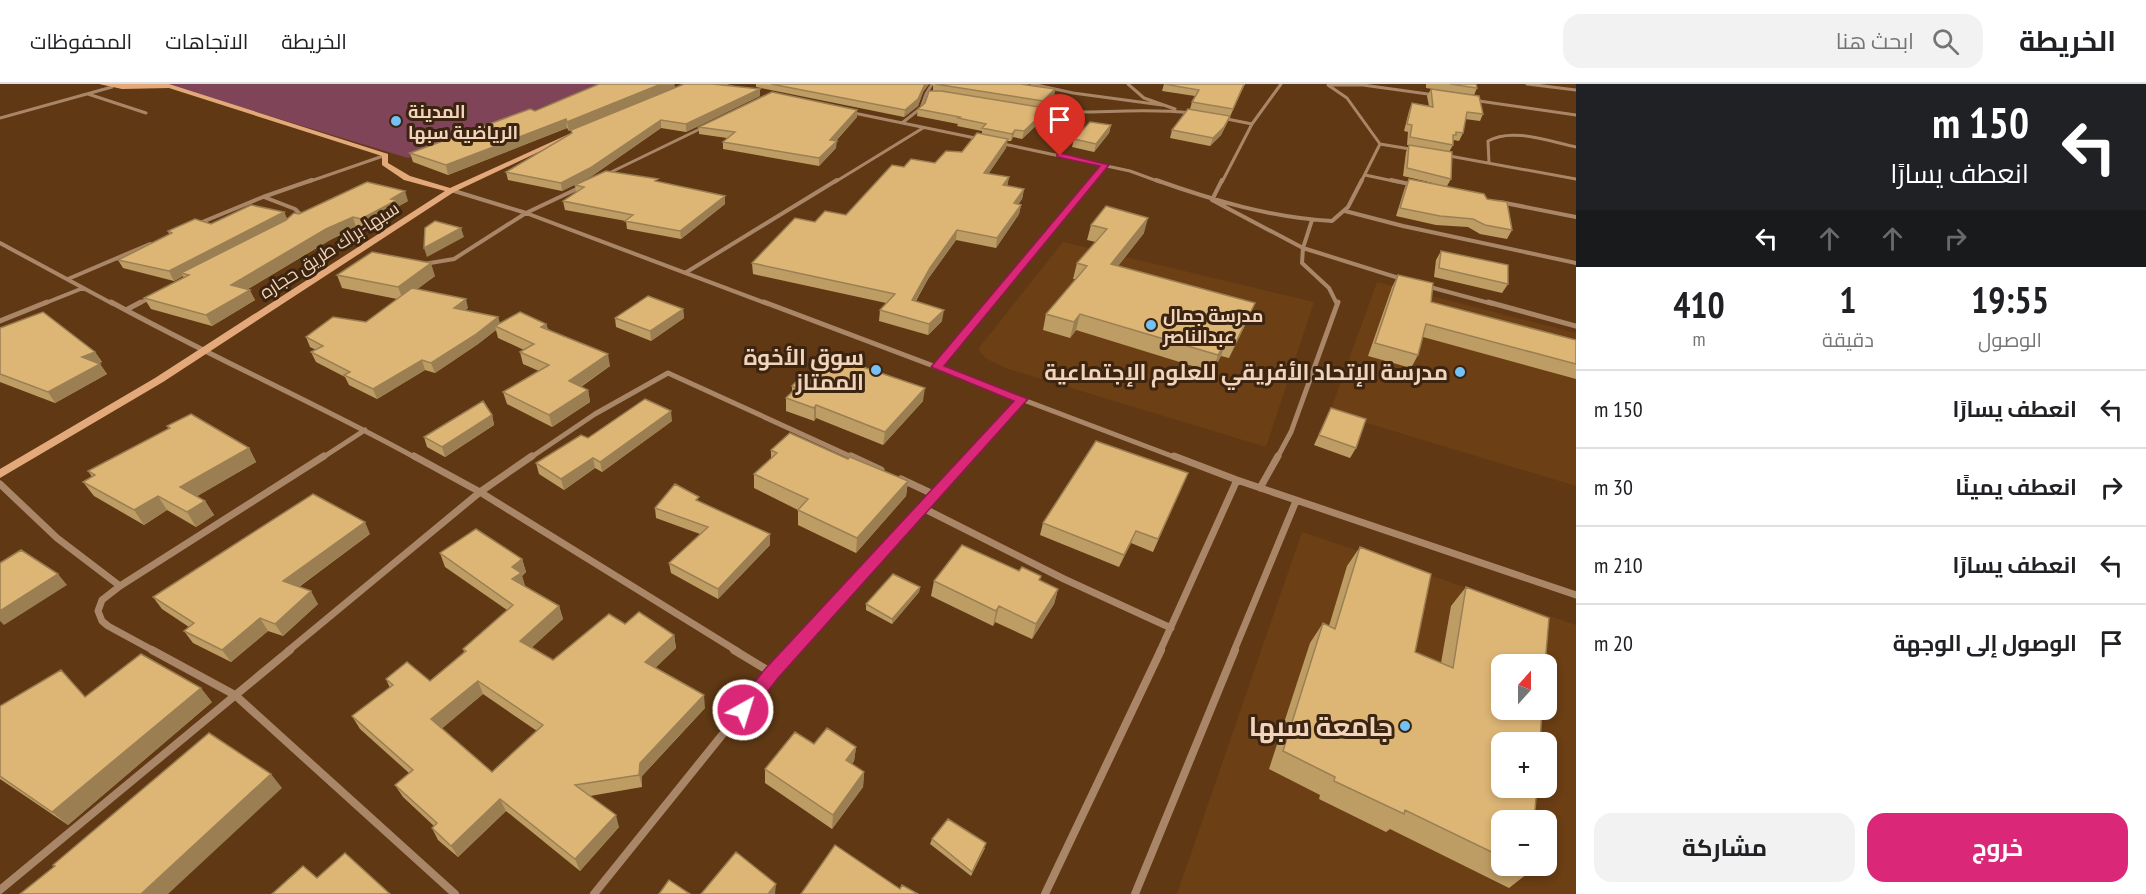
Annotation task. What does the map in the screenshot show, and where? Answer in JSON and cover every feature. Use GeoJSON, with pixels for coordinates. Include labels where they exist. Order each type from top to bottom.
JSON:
{"type":"FeatureCollection","features":[{"type":"Feature","properties":{"kind":"main road"},"geometry":{"type":"LineString","coordinates":[[102,84],[112,87],[169,86],[386,155],[384,164],[398,173],[452,190]]}},
{"type":"Feature","properties":{"kind":"main road","name":"سبها-براك طريق حجاره"},"geometry":{"type":"LineString","coordinates":[[0,474],[203,352],[452,190],[588,128]]}},
{"type":"Feature","properties":{"kind":"street"},"geometry":{"type":"LineString","coordinates":[[721,84],[741,88]]}},
{"type":"Feature","properties":{"kind":"street"},"geometry":{"type":"LineString","coordinates":[[902,123],[921,108],[932,84]]}},
{"type":"Feature","properties":{"kind":"street"},"geometry":{"type":"LineString","coordinates":[[1032,84],[1073,93],[1162,105]]}},
{"type":"Feature","properties":{"kind":"street"},"geometry":{"type":"LineString","coordinates":[[1128,84],[1144,98],[1184,112]]}},
{"type":"Feature","properties":{"kind":"street"},"geometry":{"type":"LineString","coordinates":[[1212,200],[1252,124],[1281,84]]}},
{"type":"Feature","properties":{"kind":"street"},"geometry":{"type":"LineString","coordinates":[[1327,84],[1363,85],[1440,96]]}},
{"type":"Feature","properties":{"kind":"street"},"geometry":{"type":"LineString","coordinates":[[1327,84],[1347,98],[1380,144],[1424,152]]}},
{"type":"Feature","properties":{"kind":"street"},"geometry":{"type":"LineString","coordinates":[[1416,84],[1417,93]]}},
{"type":"Feature","properties":{"kind":"street"},"geometry":{"type":"LineString","coordinates":[[1527,84],[1576,90]]}},
{"type":"Feature","properties":{"kind":"street"},"geometry":{"type":"LineString","coordinates":[[0,118],[112,87]]}},
{"type":"Feature","properties":{"kind":"street"},"geometry":{"type":"LineString","coordinates":[[87,94],[146,113]]}},
{"type":"Feature","properties":{"kind":"street"},"geometry":{"type":"LineString","coordinates":[[926,94],[941,94]]}},
{"type":"Feature","properties":{"kind":"street"},"geometry":{"type":"LineString","coordinates":[[1462,99],[1576,115]]}},
{"type":"Feature","properties":{"kind":"street"},"geometry":{"type":"LineString","coordinates":[[1029,109],[1082,114],[1125,111],[1194,113]]}},
{"type":"Feature","properties":{"kind":"street"},"geometry":{"type":"LineString","coordinates":[[847,111],[981,139]]}},
{"type":"Feature","properties":{"kind":"street"},"geometry":{"type":"LineString","coordinates":[[1213,117],[1252,124]]}},
{"type":"Feature","properties":{"kind":"street"},"geometry":{"type":"LineString","coordinates":[[599,178],[705,127]]}},
{"type":"Feature","properties":{"kind":"street"},"geometry":{"type":"LineString","coordinates":[[685,273],[924,127]]}},
{"type":"Feature","properties":{"kind":"street"},"geometry":{"type":"LineString","coordinates":[[1489,163],[1488,141],[1495,136],[1515,136],[1576,147]]}},
{"type":"Feature","properties":{"kind":"street"},"geometry":{"type":"LineString","coordinates":[[992,141],[1105,165],[1212,200],[1312,220],[1332,221],[1345,211],[1380,144]]}},
{"type":"Feature","properties":{"kind":"street"},"geometry":{"type":"LineString","coordinates":[[1435,153],[1576,179]]}},
{"type":"Feature","properties":{"kind":"street"},"geometry":{"type":"LineString","coordinates":[[184,230],[263,197],[386,155]]}},
{"type":"Feature","properties":{"kind":"street"},"geometry":{"type":"LineString","coordinates":[[937,367],[1105,165]]}},
{"type":"Feature","properties":{"kind":"street"},"geometry":{"type":"LineString","coordinates":[[1365,175],[1424,187]]}},
{"type":"Feature","properties":{"kind":"street"},"geometry":{"type":"LineString","coordinates":[[420,264],[434,264],[454,259],[526,213],[588,183]]}},
{"type":"Feature","properties":{"kind":"street"},"geometry":{"type":"LineString","coordinates":[[452,190],[526,213],[1237,480],[1576,595]]}},
{"type":"Feature","properties":{"kind":"street"},"geometry":{"type":"LineString","coordinates":[[263,197],[295,209],[301,215],[294,222]]}},
{"type":"Feature","properties":{"kind":"street"},"geometry":{"type":"LineString","coordinates":[[1212,200],[1302,248],[1405,280]]}},
{"type":"Feature","properties":{"kind":"street"},"geometry":{"type":"LineString","coordinates":[[1494,201],[1576,217]]}},
{"type":"Feature","properties":{"kind":"street"},"geometry":{"type":"LineString","coordinates":[[1345,211],[1576,263]]}},
{"type":"Feature","properties":{"kind":"street"},"geometry":{"type":"LineString","coordinates":[[1260,488],[1291,432],[1338,302],[1329,288],[1302,263],[1302,248],[1312,220]]}},
{"type":"Feature","properties":{"kind":"street"},"geometry":{"type":"LineString","coordinates":[[0,243],[203,352],[365,430],[480,492],[772,673]]}},
{"type":"Feature","properties":{"kind":"street"},"geometry":{"type":"LineString","coordinates":[[68,279],[153,243]]}},
{"type":"Feature","properties":{"kind":"street"},"geometry":{"type":"LineString","coordinates":[[357,250],[367,253]]}},
{"type":"Feature","properties":{"kind":"street"},"geometry":{"type":"LineString","coordinates":[[1416,283],[1576,326]]}},
{"type":"Feature","properties":{"kind":"street"},"geometry":{"type":"LineString","coordinates":[[0,321],[83,288]]}},
{"type":"Feature","properties":{"kind":"street"},"geometry":{"type":"LineString","coordinates":[[126,310],[156,294]]}},
{"type":"Feature","properties":{"kind":"street"},"geometry":{"type":"LineString","coordinates":[[0,890],[480,492],[641,386],[668,373],[935,495]]}},
{"type":"Feature","properties":{"kind":"street"},"geometry":{"type":"LineString","coordinates":[[594,894],[772,673],[1022,399]]}},
{"type":"Feature","properties":{"kind":"street"},"geometry":{"type":"LineString","coordinates":[[365,430],[120,585],[106,596],[99,605],[98,611],[102,621],[235,694],[454,894]]}},
{"type":"Feature","properties":{"kind":"street"},"geometry":{"type":"LineString","coordinates":[[1045,894],[1171,628],[1237,480]]}},
{"type":"Feature","properties":{"kind":"street"},"geometry":{"type":"LineString","coordinates":[[0,484],[30,517],[81,559],[120,585]]}},
{"type":"Feature","properties":{"kind":"street"},"geometry":{"type":"LineString","coordinates":[[1135,894],[1296,501]]}},
{"type":"Feature","properties":{"kind":"street"},"geometry":{"type":"LineString","coordinates":[[923,508],[1054,574],[1171,628]]}},
{"type":"Feature","properties":{"kind":"shaded area","name":"المدينة الرياضية سبها"},"geometry":{"type":"Polygon","coordinates":[[[164,84],[603,84],[408,158],[164,84]]]}},
{"type":"Feature","properties":{"kind":"shaded area","name":"مدرسة جمال عبدالناصر"},"geometry":{"type":"Polygon","coordinates":[[[1063,242],[1314,302],[1266,447],[1005,368],[985,358],[978,349],[1063,242]]]}},
{"type":"Feature","properties":{"kind":"shaded area","name":"مدرسة الإتحاد الأفريقي للعلوم الإجتماعية"},"geometry":{"type":"Polygon","coordinates":[[[1377,282],[1576,333],[1576,486],[1330,412],[1377,282]]]}},
{"type":"Feature","properties":{"kind":"shaded area","name":"جامعة سبها"},"geometry":{"type":"Polygon","coordinates":[[[1302,532],[1576,625],[1576,894],[1177,894],[1302,532]]]}},
{"type":"Feature","properties":{"kind":"building"},"geometry":{"type":"Polygon","coordinates":[[[599,84],[661,84],[567,122],[566,119],[446,165],[410,153],[530,109],[535,111],[599,84]]]}},
{"type":"Feature","properties":{"kind":"building"},"geometry":{"type":"Polygon","coordinates":[[[684,84],[712,84],[760,89],[686,124],[661,120],[590,168],[561,183],[506,172],[572,133],[571,130],[684,84]]]}},
{"type":"Feature","properties":{"kind":"building"},"geometry":{"type":"Polygon","coordinates":[[[771,84],[925,84],[918,99],[905,110],[771,84]]]}},
{"type":"Feature","properties":{"kind":"building"},"geometry":{"type":"Polygon","coordinates":[[[935,84],[1020,84],[1055,89],[1043,101],[935,84]]]}},
{"type":"Feature","properties":{"kind":"building"},"geometry":{"type":"Polygon","coordinates":[[[1164,84],[1244,84],[1233,109],[1192,102],[1199,90],[1164,84]]]}},
{"type":"Feature","properties":{"kind":"building"},"geometry":{"type":"Polygon","coordinates":[[[1450,84],[1476,84],[1477,88],[1450,84]]]}},
{"type":"Feature","properties":{"kind":"building"},"geometry":{"type":"Polygon","coordinates":[[[1431,89],[1479,96],[1483,114],[1467,112],[1463,133],[1456,132],[1456,135],[1453,135],[1453,145],[1410,137],[1412,125],[1407,124],[1412,103],[1433,107],[1431,89]]]}},
{"type":"Feature","properties":{"kind":"building"},"geometry":{"type":"Polygon","coordinates":[[[929,91],[941,91],[1046,110],[1024,131],[1015,130],[1012,134],[982,128],[986,124],[958,118],[960,117],[918,109],[925,103],[929,91]]]}},
{"type":"Feature","properties":{"kind":"building"},"geometry":{"type":"Polygon","coordinates":[[[772,92],[857,110],[830,140],[837,141],[819,158],[723,142],[735,132],[699,127],[772,92]]]}},
{"type":"Feature","properties":{"kind":"building"},"geometry":{"type":"Polygon","coordinates":[[[1188,109],[1230,116],[1224,127],[1213,138],[1172,130],[1188,109]]]}},
{"type":"Feature","properties":{"kind":"building"},"geometry":{"type":"Polygon","coordinates":[[[1090,122],[1111,125],[1096,144],[1074,139],[1090,122]]]}},
{"type":"Feature","properties":{"kind":"building"},"geometry":{"type":"Polygon","coordinates":[[[977,133],[1008,139],[984,173],[1009,177],[1003,185],[1024,189],[1014,203],[1021,205],[997,238],[957,230],[930,268],[912,300],[944,310],[929,324],[880,310],[895,294],[752,263],[795,218],[815,222],[825,211],[846,215],[892,165],[904,167],[911,159],[935,163],[946,151],[962,152],[977,133]]]}},
{"type":"Feature","properties":{"kind":"building"},"geometry":{"type":"Polygon","coordinates":[[[1409,145],[1452,152],[1451,179],[1407,168],[1409,145]]]}},
{"type":"Feature","properties":{"kind":"building"},"geometry":{"type":"Polygon","coordinates":[[[606,171],[658,179],[655,181],[725,196],[680,231],[625,221],[633,215],[563,201],[584,187],[575,185],[606,171]]]}},
{"type":"Feature","properties":{"kind":"building"},"geometry":{"type":"Polygon","coordinates":[[[1409,179],[1484,194],[1487,199],[1507,202],[1512,230],[1485,225],[1473,219],[1440,216],[1400,208],[1409,179]]]}},
{"type":"Feature","properties":{"kind":"building"},"geometry":{"type":"Polygon","coordinates":[[[367,182],[405,191],[391,199],[397,200],[361,219],[353,217],[326,229],[231,285],[250,290],[206,315],[144,298],[189,275],[181,273],[286,220],[294,213],[299,214],[367,182]]]}},
{"type":"Feature","properties":{"kind":"building"},"geometry":{"type":"Polygon","coordinates":[[[251,205],[284,212],[169,271],[118,260],[172,233],[168,231],[195,219],[211,224],[251,205]]]}},
{"type":"Feature","properties":{"kind":"building"},"geometry":{"type":"Polygon","coordinates":[[[1106,206],[1148,218],[1111,264],[1255,303],[1236,342],[1227,339],[1218,355],[1080,314],[1074,322],[1046,314],[1087,266],[1077,263],[1107,229],[1091,225],[1106,206]]]}},
{"type":"Feature","properties":{"kind":"building"},"geometry":{"type":"Polygon","coordinates":[[[435,221],[461,228],[424,248],[425,228],[435,221]]]}},
{"type":"Feature","properties":{"kind":"building"},"geometry":{"type":"Polygon","coordinates":[[[1441,251],[1508,265],[1508,284],[1439,268],[1441,251]]]}},
{"type":"Feature","properties":{"kind":"building"},"geometry":{"type":"Polygon","coordinates":[[[372,252],[431,263],[398,287],[337,275],[372,252]]]}},
{"type":"Feature","properties":{"kind":"building"},"geometry":{"type":"Polygon","coordinates":[[[1398,275],[1433,283],[1431,302],[1576,340],[1576,364],[1426,324],[1418,355],[1375,343],[1398,275]]]}},
{"type":"Feature","properties":{"kind":"building"},"geometry":{"type":"Polygon","coordinates":[[[412,288],[466,299],[454,308],[498,317],[475,335],[431,363],[422,360],[373,389],[344,375],[350,372],[311,352],[323,346],[306,337],[333,317],[366,322],[412,288]]]}},
{"type":"Feature","properties":{"kind":"building"},"geometry":{"type":"Polygon","coordinates":[[[648,296],[683,309],[650,331],[615,318],[648,296]]]}},
{"type":"Feature","properties":{"kind":"building"},"geometry":{"type":"Polygon","coordinates":[[[43,312],[95,352],[82,357],[100,364],[48,392],[0,374],[0,328],[43,312]]]}},
{"type":"Feature","properties":{"kind":"building"},"geometry":{"type":"Polygon","coordinates":[[[520,312],[546,324],[541,327],[608,354],[569,381],[588,390],[549,415],[503,392],[549,365],[520,352],[534,344],[495,326],[520,312]]]}},
{"type":"Feature","properties":{"kind":"building"},"geometry":{"type":"Polygon","coordinates":[[[839,356],[859,362],[857,365],[925,388],[885,432],[816,405],[814,408],[786,398],[796,388],[792,386],[805,372],[812,375],[829,358],[835,360],[839,356]]]}},
{"type":"Feature","properties":{"kind":"building"},"geometry":{"type":"Polygon","coordinates":[[[645,399],[671,411],[600,462],[593,458],[561,479],[536,463],[581,435],[588,438],[645,399]]]}},
{"type":"Feature","properties":{"kind":"building"},"geometry":{"type":"Polygon","coordinates":[[[483,401],[492,415],[442,447],[424,437],[483,401]]]}},
{"type":"Feature","properties":{"kind":"building"},"geometry":{"type":"Polygon","coordinates":[[[1331,408],[1366,419],[1356,448],[1319,435],[1331,408]]]}},
{"type":"Feature","properties":{"kind":"building"},"geometry":{"type":"Polygon","coordinates":[[[191,414],[249,448],[180,487],[205,501],[187,512],[158,496],[134,510],[83,482],[95,475],[88,471],[170,428],[167,426],[191,414]]]}},
{"type":"Feature","properties":{"kind":"building"},"geometry":{"type":"Polygon","coordinates":[[[790,433],[848,459],[850,457],[908,481],[857,538],[798,510],[808,499],[754,474],[777,453],[771,450],[790,433]]]}},
{"type":"Feature","properties":{"kind":"building"},"geometry":{"type":"Polygon","coordinates":[[[1096,441],[1188,473],[1158,539],[1136,531],[1124,555],[1043,523],[1096,441]]]}},
{"type":"Feature","properties":{"kind":"building"},"geometry":{"type":"Polygon","coordinates":[[[675,484],[699,497],[696,500],[770,534],[718,589],[669,563],[708,527],[655,508],[675,484]]]}},
{"type":"Feature","properties":{"kind":"building"},"geometry":{"type":"Polygon","coordinates":[[[313,494],[365,522],[283,581],[311,591],[275,624],[260,618],[222,650],[184,631],[194,623],[153,597],[313,494]]]}},
{"type":"Feature","properties":{"kind":"building"},"geometry":{"type":"Polygon","coordinates":[[[476,529],[522,559],[512,567],[521,573],[512,579],[559,606],[520,641],[553,660],[609,614],[625,624],[639,612],[674,635],[645,662],[704,695],[640,763],[639,775],[575,785],[616,815],[575,859],[500,799],[451,846],[432,828],[437,823],[395,785],[413,770],[352,716],[393,685],[386,679],[407,662],[430,681],[466,651],[463,649],[513,605],[440,553],[476,529]],[[478,681],[431,719],[492,772],[543,725],[478,681]]]}},
{"type":"Feature","properties":{"kind":"building"},"geometry":{"type":"Polygon","coordinates":[[[962,545],[1019,571],[1022,567],[1041,576],[1039,580],[1058,589],[1036,624],[999,606],[996,611],[934,581],[962,545]]]}},
{"type":"Feature","properties":{"kind":"building"},"geometry":{"type":"Polygon","coordinates":[[[1360,547],[1431,574],[1415,652],[1453,668],[1466,587],[1549,618],[1546,654],[1491,654],[1491,720],[1541,720],[1541,732],[1491,732],[1491,798],[1536,798],[1535,810],[1491,810],[1491,852],[1405,810],[1404,814],[1334,781],[1335,777],[1283,751],[1323,623],[1335,629],[1360,547]]]}},
{"type":"Feature","properties":{"kind":"building"},"geometry":{"type":"Polygon","coordinates":[[[21,550],[58,574],[0,611],[0,563],[21,550]]]}},
{"type":"Feature","properties":{"kind":"building"},"geometry":{"type":"Polygon","coordinates":[[[893,574],[920,587],[892,619],[866,604],[893,574]]]}},
{"type":"Feature","properties":{"kind":"building"},"geometry":{"type":"Polygon","coordinates":[[[141,654],[201,688],[52,812],[0,776],[0,706],[61,670],[85,697],[141,654]]]}},
{"type":"Feature","properties":{"kind":"building"},"geometry":{"type":"Polygon","coordinates":[[[827,728],[856,747],[846,760],[864,772],[833,815],[765,769],[795,732],[814,744],[827,728]]]}},
{"type":"Feature","properties":{"kind":"building"},"geometry":{"type":"Polygon","coordinates":[[[209,733],[271,774],[141,894],[20,894],[55,866],[53,865],[209,733]]]}},
{"type":"Feature","properties":{"kind":"building"},"geometry":{"type":"Polygon","coordinates":[[[948,819],[986,843],[972,872],[932,839],[948,819]]]}},
{"type":"Feature","properties":{"kind":"building"},"geometry":{"type":"Polygon","coordinates":[[[835,845],[900,889],[902,885],[918,894],[801,894],[835,845]]]}},
{"type":"Feature","properties":{"kind":"building"},"geometry":{"type":"Polygon","coordinates":[[[736,852],[776,884],[768,894],[701,894],[736,852]]]}},
{"type":"Feature","properties":{"kind":"building"},"geometry":{"type":"Polygon","coordinates":[[[345,853],[390,894],[272,894],[303,866],[317,878],[345,853]]]}},
{"type":"Feature","properties":{"kind":"building"},"geometry":{"type":"Polygon","coordinates":[[[669,880],[690,894],[659,894],[669,880]]]}},
{"type":"Feature","properties":{"kind":"place","name":"المدينة الرياضية سبها"},"geometry":{"type":"Point","coordinates":[396,121]}},
{"type":"Feature","properties":{"kind":"place","name":"مدرسة جمال عبدالناصر"},"geometry":{"type":"Point","coordinates":[1151,325]}},
{"type":"Feature","properties":{"kind":"place","name":"سوق الأخوة الممتاز"},"geometry":{"type":"Point","coordinates":[876,370]}},
{"type":"Feature","properties":{"kind":"place","name":"مدرسة الإتحاد الأفريقي للعلوم الإجتماعية"},"geometry":{"type":"Point","coordinates":[1460,372]}},
{"type":"Feature","properties":{"kind":"place","name":"جامعة سبها"},"geometry":{"type":"Point","coordinates":[1405,726]}},
{"type":"Feature","properties":{"kind":"route"},"geometry":{"type":"LineString","coordinates":[[743,710],[772,673],[1022,399],[937,367],[1105,165],[1060,156]]}}]}
